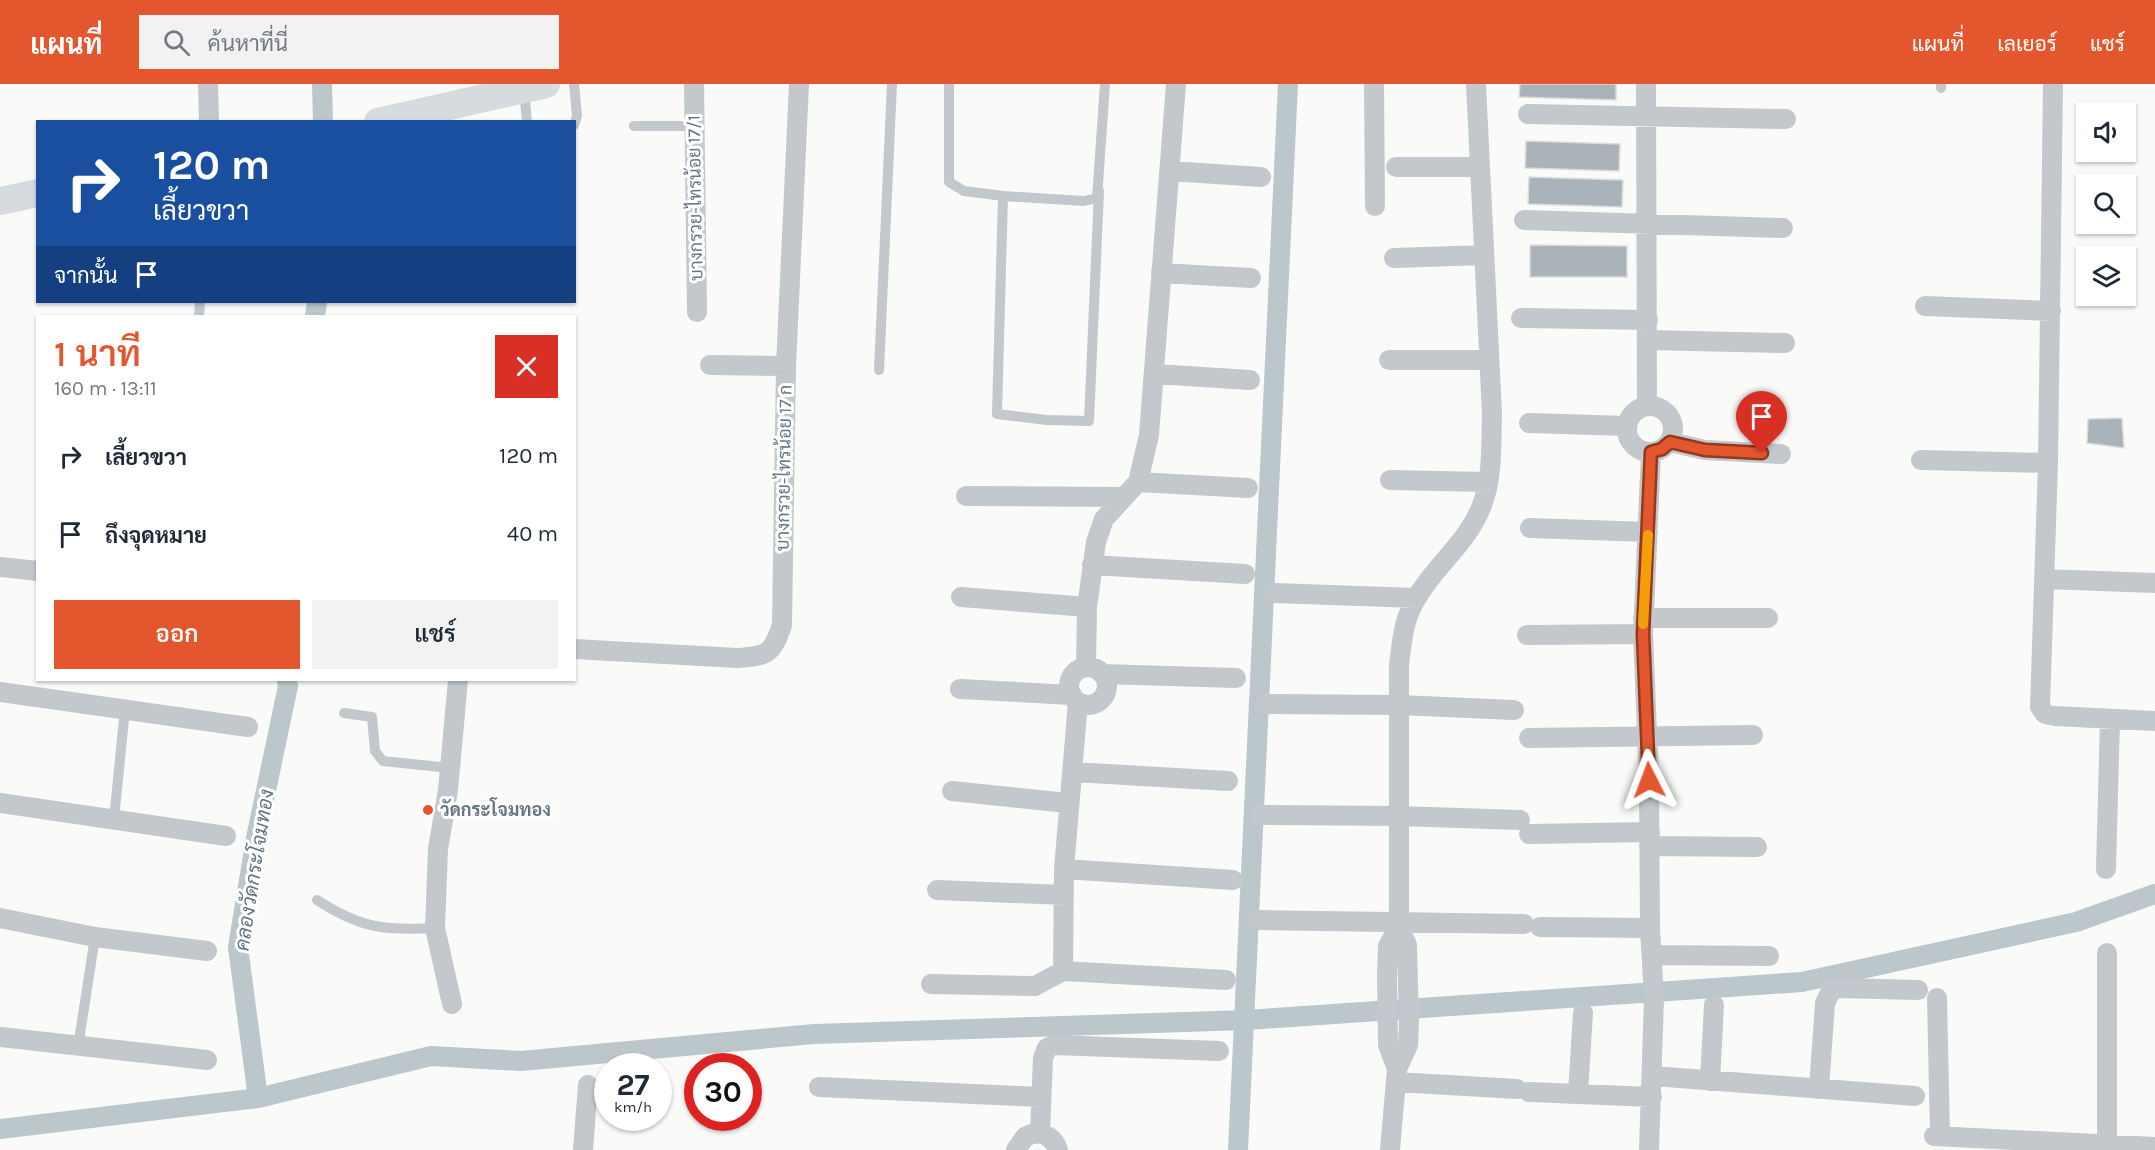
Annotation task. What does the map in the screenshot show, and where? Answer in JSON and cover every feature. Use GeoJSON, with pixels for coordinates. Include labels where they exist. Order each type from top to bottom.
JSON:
{"type":"FeatureCollection","features":[{"type":"Feature","properties":{"kind":"main road"},"geometry":{"type":"LineString","coordinates":[[387,120],[535,86]]}},
{"type":"Feature","properties":{"kind":"main road"},"geometry":{"type":"LineString","coordinates":[[0,201],[36,193]]}},
{"type":"Feature","properties":{"kind":"street"},"geometry":{"type":"LineString","coordinates":[[208,84],[209,120]]}},
{"type":"Feature","properties":{"kind":"street","name":"บางกรวย-ไทรน้อย 17/1"},"geometry":{"type":"LineString","coordinates":[[694,84],[696,312]]}},
{"type":"Feature","properties":{"kind":"street","name":"บางกรวย-ไทรน้อย 17 ก"},"geometry":{"type":"LineString","coordinates":[[576,649],[736,658],[763,656],[775,645],[782,625],[786,366],[799,84]]}},
{"type":"Feature","properties":{"kind":"street"},"geometry":{"type":"LineString","coordinates":[[960,689],[1075,698],[1086,705],[1095,704],[1107,691],[1094,670],[1087,607],[1092,565],[1104,519],[1138,482],[1149,435],[1176,84]]}},
{"type":"Feature","properties":{"kind":"street"},"geometry":{"type":"LineString","coordinates":[[1374,84],[1375,206]]}},
{"type":"Feature","properties":{"kind":"street"},"geometry":{"type":"LineString","coordinates":[[1390,1150],[1396,1076],[1408,1045],[1409,1022],[1407,945],[1399,925],[1399,665],[1404,623],[1416,598],[1467,533],[1482,506],[1488,482],[1492,414],[1476,84]]}},
{"type":"Feature","properties":{"kind":"street"},"geometry":{"type":"LineString","coordinates":[[1646,84],[1647,406]]}},
{"type":"Feature","properties":{"kind":"street"},"geometry":{"type":"LineString","coordinates":[[2053,84],[2048,463],[2040,707],[2045,714],[2055,716],[2155,721]]}},
{"type":"Feature","properties":{"kind":"street"},"geometry":{"type":"LineString","coordinates":[[1528,114],[1786,119]]}},
{"type":"Feature","properties":{"kind":"street"},"geometry":{"type":"LineString","coordinates":[[1396,167],[1480,167]]}},
{"type":"Feature","properties":{"kind":"street"},"geometry":{"type":"LineString","coordinates":[[1170,171],[1261,177]]}},
{"type":"Feature","properties":{"kind":"street"},"geometry":{"type":"LineString","coordinates":[[1524,220],[1783,228]]}},
{"type":"Feature","properties":{"kind":"street"},"geometry":{"type":"LineString","coordinates":[[1394,258],[1484,255]]}},
{"type":"Feature","properties":{"kind":"street"},"geometry":{"type":"LineString","coordinates":[[1161,273],[1251,278]]}},
{"type":"Feature","properties":{"kind":"street"},"geometry":{"type":"LineString","coordinates":[[1925,306],[2051,311]]}},
{"type":"Feature","properties":{"kind":"street"},"geometry":{"type":"LineString","coordinates":[[1521,318],[1648,320]]}},
{"type":"Feature","properties":{"kind":"street"},"geometry":{"type":"LineString","coordinates":[[1648,340],[1785,343]]}},
{"type":"Feature","properties":{"kind":"street"},"geometry":{"type":"LineString","coordinates":[[1389,360],[1489,360]]}},
{"type":"Feature","properties":{"kind":"street"},"geometry":{"type":"LineString","coordinates":[[710,365],[786,366]]}},
{"type":"Feature","properties":{"kind":"street"},"geometry":{"type":"LineString","coordinates":[[1155,374],[1250,380]]}},
{"type":"Feature","properties":{"kind":"street"},"geometry":{"type":"LineString","coordinates":[[1647,406],[1658,407],[1667,412],[1672,421],[1673,432],[1670,442],[1662,449],[1651,452],[1641,450],[1633,444],[1627,426],[1631,416],[1647,406]]}},
{"type":"Feature","properties":{"kind":"street"},"geometry":{"type":"LineString","coordinates":[[1529,423],[1627,426]]}},
{"type":"Feature","properties":{"kind":"street"},"geometry":{"type":"LineString","coordinates":[[1670,442],[1705,450],[1781,454]]}},
{"type":"Feature","properties":{"kind":"street"},"geometry":{"type":"LineString","coordinates":[[1648,1150],[1653,1076],[1654,979],[1650,928],[1643,626],[1651,452]]}},
{"type":"Feature","properties":{"kind":"street"},"geometry":{"type":"LineString","coordinates":[[1921,460],[2048,463]]}},
{"type":"Feature","properties":{"kind":"street"},"geometry":{"type":"LineString","coordinates":[[1390,480],[1488,482]]}},
{"type":"Feature","properties":{"kind":"street"},"geometry":{"type":"LineString","coordinates":[[1138,482],[1248,488]]}},
{"type":"Feature","properties":{"kind":"street"},"geometry":{"type":"LineString","coordinates":[[966,496],[1124,497]]}},
{"type":"Feature","properties":{"kind":"street"},"geometry":{"type":"LineString","coordinates":[[1530,528],[1648,532]]}},
{"type":"Feature","properties":{"kind":"street"},"geometry":{"type":"LineString","coordinates":[[1092,565],[1245,574]]}},
{"type":"Feature","properties":{"kind":"street"},"geometry":{"type":"LineString","coordinates":[[0,567],[36,571]]}},
{"type":"Feature","properties":{"kind":"street"},"geometry":{"type":"LineString","coordinates":[[2044,579],[2155,583]]}},
{"type":"Feature","properties":{"kind":"street"},"geometry":{"type":"LineString","coordinates":[[1274,593],[1416,598]]}},
{"type":"Feature","properties":{"kind":"street"},"geometry":{"type":"LineString","coordinates":[[961,597],[1087,607]]}},
{"type":"Feature","properties":{"kind":"street"},"geometry":{"type":"LineString","coordinates":[[1527,635],[1768,618]]}},
{"type":"Feature","properties":{"kind":"street"},"geometry":{"type":"LineString","coordinates":[[1063,971],[1064,869],[1075,698],[1069,686],[1072,677],[1094,670],[1236,678]]}},
{"type":"Feature","properties":{"kind":"street"},"geometry":{"type":"LineString","coordinates":[[452,1004],[435,928],[438,849],[450,768],[458,681]]}},
{"type":"Feature","properties":{"kind":"street"},"geometry":{"type":"LineString","coordinates":[[0,692],[248,727]]}},
{"type":"Feature","properties":{"kind":"street"},"geometry":{"type":"LineString","coordinates":[[1264,704],[1399,705],[1514,710]]}},
{"type":"Feature","properties":{"kind":"street"},"geometry":{"type":"LineString","coordinates":[[2106,870],[2110,720]]}},
{"type":"Feature","properties":{"kind":"street"},"geometry":{"type":"LineString","coordinates":[[1529,738],[1753,735]]}},
{"type":"Feature","properties":{"kind":"street"},"geometry":{"type":"LineString","coordinates":[[1072,772],[1228,781]]}},
{"type":"Feature","properties":{"kind":"street"},"geometry":{"type":"LineString","coordinates":[[952,791],[1068,803]]}},
{"type":"Feature","properties":{"kind":"street"},"geometry":{"type":"LineString","coordinates":[[0,803],[226,836]]}},
{"type":"Feature","properties":{"kind":"street"},"geometry":{"type":"LineString","coordinates":[[1260,815],[1399,816],[1649,839],[1757,846]]}},
{"type":"Feature","properties":{"kind":"street"},"geometry":{"type":"LineString","coordinates":[[1064,869],[1233,880]]}},
{"type":"Feature","properties":{"kind":"street"},"geometry":{"type":"LineString","coordinates":[[937,890],[1064,895]]}},
{"type":"Feature","properties":{"kind":"street"},"geometry":{"type":"LineString","coordinates":[[0,918],[95,937],[207,951]]}},
{"type":"Feature","properties":{"kind":"street"},"geometry":{"type":"LineString","coordinates":[[1257,920],[1399,925],[1650,928]]}},
{"type":"Feature","properties":{"kind":"street"},"geometry":{"type":"LineString","coordinates":[[1396,1076],[1388,1045],[1387,975],[1388,946],[1399,925]]}},
{"type":"Feature","properties":{"kind":"street"},"geometry":{"type":"LineString","coordinates":[[2106,953],[2108,1145]]}},
{"type":"Feature","properties":{"kind":"street"},"geometry":{"type":"LineString","coordinates":[[1652,955],[1769,956]]}},
{"type":"Feature","properties":{"kind":"street"},"geometry":{"type":"LineString","coordinates":[[931,984],[1035,986],[1063,971],[1226,980]]}},
{"type":"Feature","properties":{"kind":"street"},"geometry":{"type":"LineString","coordinates":[[1819,1089],[1825,1003],[1831,991],[1838,988],[1918,990]]}},
{"type":"Feature","properties":{"kind":"street"},"geometry":{"type":"LineString","coordinates":[[1937,998],[1937,1136],[2155,1147]]}},
{"type":"Feature","properties":{"kind":"street"},"geometry":{"type":"LineString","coordinates":[[1710,1081],[1714,1005]]}},
{"type":"Feature","properties":{"kind":"street"},"geometry":{"type":"LineString","coordinates":[[1578,1093],[1583,1013]]}},
{"type":"Feature","properties":{"kind":"street"},"geometry":{"type":"LineString","coordinates":[[0,1037],[207,1060]]}},
{"type":"Feature","properties":{"kind":"street"},"geometry":{"type":"LineString","coordinates":[[1040,1133],[1044,1051],[1054,1045],[1220,1051]]}},
{"type":"Feature","properties":{"kind":"street"},"geometry":{"type":"LineString","coordinates":[[1396,1076],[1523,1090],[1652,1097]]}},
{"type":"Feature","properties":{"kind":"street"},"geometry":{"type":"LineString","coordinates":[[1653,1076],[1914,1096]]}},
{"type":"Feature","properties":{"kind":"street"},"geometry":{"type":"LineString","coordinates":[[583,1150],[588,1085]]}},
{"type":"Feature","properties":{"kind":"street"},"geometry":{"type":"LineString","coordinates":[[819,1087],[1041,1097]]}},
{"type":"Feature","properties":{"kind":"street"},"geometry":{"type":"LineString","coordinates":[[1016,1150],[1025,1137],[1040,1133],[1050,1137],[1058,1150]]}},
{"type":"Feature","properties":{"kind":"lane"},"geometry":{"type":"LineString","coordinates":[[574,84],[576,120]]}},
{"type":"Feature","properties":{"kind":"lane"},"geometry":{"type":"LineString","coordinates":[[879,370],[892,84]]}},
{"type":"Feature","properties":{"kind":"lane"},"geometry":{"type":"LineString","coordinates":[[949,84],[949,182],[964,191],[1003,196],[1092,201],[1099,191]]}},
{"type":"Feature","properties":{"kind":"lane"},"geometry":{"type":"LineString","coordinates":[[1003,196],[997,414],[1089,421],[1106,84]]}},
{"type":"Feature","properties":{"kind":"lane"},"geometry":{"type":"LineString","coordinates":[[526,120],[535,86]]}},
{"type":"Feature","properties":{"kind":"lane"},"geometry":{"type":"LineString","coordinates":[[634,126],[694,126]]}},
{"type":"Feature","properties":{"kind":"lane"},"geometry":{"type":"LineString","coordinates":[[114,819],[125,709]]}},
{"type":"Feature","properties":{"kind":"lane"},"geometry":{"type":"LineString","coordinates":[[344,713],[372,717],[375,751],[383,761],[450,768]]}},
{"type":"Feature","properties":{"kind":"lane"},"geometry":{"type":"LineString","coordinates":[[317,900],[345,918],[373,926],[398,930],[435,928]]}},
{"type":"Feature","properties":{"kind":"lane"},"geometry":{"type":"LineString","coordinates":[[78,1047],[95,937]]}},
{"type":"Feature","properties":{"kind":"building"},"geometry":{"type":"Polygon","coordinates":[[[1520,84],[1616,84],[1616,100],[1519,97],[1520,84]]]}},
{"type":"Feature","properties":{"kind":"building"},"geometry":{"type":"Polygon","coordinates":[[[1526,141],[1620,144],[1619,171],[1525,168],[1526,141]]]}},
{"type":"Feature","properties":{"kind":"building"},"geometry":{"type":"Polygon","coordinates":[[[1529,177],[1623,180],[1622,207],[1528,204],[1529,177]]]}},
{"type":"Feature","properties":{"kind":"building"},"geometry":{"type":"Polygon","coordinates":[[[1530,245],[1627,246],[1627,277],[1530,277],[1530,245]]]}},
{"type":"Feature","properties":{"kind":"building"},"geometry":{"type":"Polygon","coordinates":[[[2122,418],[2124,448],[2087,443],[2088,419],[2122,418]]]}},
{"type":"Feature","properties":{"kind":"waterway","name":"คลองวัดกระโจมทอง"},"geometry":{"type":"LineString","coordinates":[[322,84],[323,120]]}},
{"type":"Feature","properties":{"kind":"waterway"},"geometry":{"type":"LineString","coordinates":[[1238,1150],[1288,84]]}},
{"type":"Feature","properties":{"kind":"waterway","name":"คลองวัดกระโจมทอง"},"geometry":{"type":"LineString","coordinates":[[315,315],[317,303]]}},
{"type":"Feature","properties":{"kind":"waterway","name":"คลองวัดกระโจมทอง"},"geometry":{"type":"LineString","coordinates":[[258,1098],[238,947],[256,838],[287,681]]}},
{"type":"Feature","properties":{"kind":"waterway"},"geometry":{"type":"LineString","coordinates":[[0,1129],[258,1098],[431,1056],[521,1061],[814,1034],[1246,1020],[1802,982],[2076,922],[2155,894]]}},
{"type":"Feature","properties":{"kind":"slow traffic"},"geometry":{"type":"LineString","coordinates":[[1643,624],[1648,535]]}},
{"type":"Feature","properties":{"kind":"place","name":"วัดกระโจมทอง"},"geometry":{"type":"Point","coordinates":[428,810]}},
{"type":"Feature","properties":{"kind":"route"},"geometry":{"type":"LineString","coordinates":[[1649,780],[1643,634],[1651,452],[1662,449],[1670,442],[1705,450],[1762,453]]}}]}
